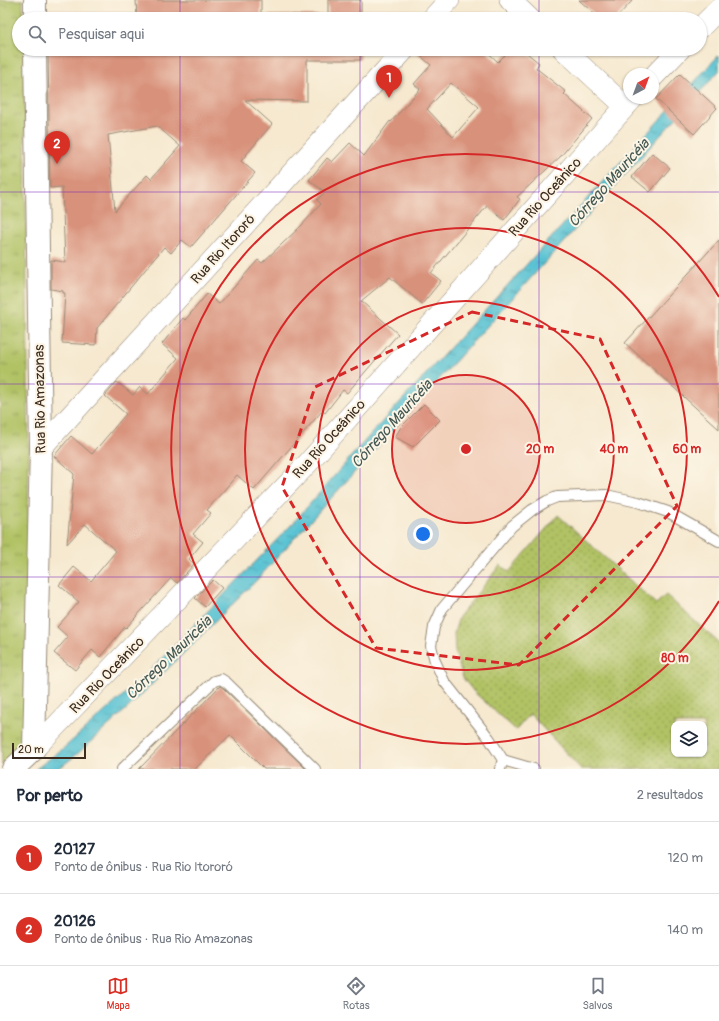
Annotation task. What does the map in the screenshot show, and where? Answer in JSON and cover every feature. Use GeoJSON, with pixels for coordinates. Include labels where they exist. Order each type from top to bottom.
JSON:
{"type":"FeatureCollection","features":[{"type":"Feature","properties":{"kind":"street"},"geometry":{"type":"LineString","coordinates":[[35,0],[35,12]]}},
{"type":"Feature","properties":{"kind":"street"},"geometry":{"type":"LineString","coordinates":[[438,12],[449,0]]}},
{"type":"Feature","properties":{"kind":"street"},"geometry":{"type":"LineString","coordinates":[[510,0],[523,12]]}},
{"type":"Feature","properties":{"kind":"street"},"geometry":{"type":"LineString","coordinates":[[707,21],[719,8]]}},
{"type":"Feature","properties":{"kind":"street","name":"Rua Rio Amazonas"},"geometry":{"type":"LineString","coordinates":[[34,749],[40,448],[36,56]]}},
{"type":"Feature","properties":{"kind":"street","name":"Rua Rio Itororó"},"geometry":{"type":"LineString","coordinates":[[40,448],[399,56]]}},
{"type":"Feature","properties":{"kind":"street"},"geometry":{"type":"LineString","coordinates":[[572,56],[623,97]]}},
{"type":"Feature","properties":{"kind":"street"},"geometry":{"type":"LineString","coordinates":[[659,72],[673,56]]}},
{"type":"Feature","properties":{"kind":"street","name":"Rua Rio Oceânico"},"geometry":{"type":"LineString","coordinates":[[13,769],[34,749],[308,463],[627,104]]}},
{"type":"Feature","properties":{"kind":"lane"},"geometry":{"type":"LineString","coordinates":[[534,769],[501,764],[489,738],[444,681],[435,661],[431,646],[434,627],[442,609],[512,526],[532,510],[557,497],[606,495],[638,502],[668,512],[719,541]]}},
{"type":"Feature","properties":{"kind":"lane"},"geometry":{"type":"LineString","coordinates":[[122,769],[214,681],[221,679],[227,683],[315,769]]}},
{"type":"Feature","properties":{"kind":"highlighted area"},"geometry":{"type":"Polygon","coordinates":[[[472,312],[600,339],[677,506],[519,665],[376,648],[282,487],[315,387],[472,312]]]}},
{"type":"Feature","properties":{"kind":"green space"},"geometry":{"type":"Polygon","coordinates":[[[0,0],[23,0],[23,12],[12,12],[12,56],[24,56],[29,456],[25,741],[2,765],[0,705],[0,0]]]}},
{"type":"Feature","properties":{"kind":"green space"},"geometry":{"type":"Polygon","coordinates":[[[558,515],[656,604],[666,595],[719,643],[719,769],[581,769],[530,714],[516,730],[474,692],[463,678],[455,651],[454,633],[459,617],[500,565],[509,572],[558,515]]]}},
{"type":"Feature","properties":{"kind":"water","name":"Córrego Mauricéia"},"geometry":{"type":"Polygon","coordinates":[[[719,55],[719,71],[253,584],[130,706],[75,756],[58,769],[36,769],[65,747],[145,676],[294,522],[370,435],[719,55]]]}},
{"type":"Feature","properties":{"kind":"building"},"geometry":{"type":"Polygon","coordinates":[[[136,0],[261,0],[261,12],[137,12],[136,0]]]}},
{"type":"Feature","properties":{"kind":"building"},"geometry":{"type":"Polygon","coordinates":[[[328,0],[361,0],[361,12],[328,12],[328,0]]]}},
{"type":"Feature","properties":{"kind":"building"},"geometry":{"type":"Polygon","coordinates":[[[579,0],[633,0],[622,12],[592,12],[579,0]]]}},
{"type":"Feature","properties":{"kind":"building"},"geometry":{"type":"Polygon","coordinates":[[[48,56],[361,56],[361,60],[307,60],[307,101],[245,100],[272,124],[241,161],[255,173],[191,247],[182,240],[171,253],[164,247],[97,328],[96,345],[62,343],[65,293],[63,293],[63,291],[51,289],[51,260],[65,262],[62,187],[50,188],[48,56]],[[157,126],[108,135],[115,211],[147,175],[151,179],[180,146],[157,126]]]}},
{"type":"Feature","properties":{"kind":"building"},"geometry":{"type":"Polygon","coordinates":[[[421,56],[492,56],[498,62],[504,56],[530,56],[539,63],[536,68],[566,92],[564,94],[592,119],[561,156],[517,197],[520,199],[504,220],[487,206],[431,273],[441,281],[422,304],[390,277],[361,301],[398,334],[347,393],[343,390],[325,413],[322,411],[254,490],[237,475],[207,510],[211,513],[193,534],[203,542],[189,559],[194,564],[177,583],[171,578],[126,628],[125,627],[100,657],[92,650],[75,670],[54,653],[68,637],[57,627],[79,602],[59,585],[74,567],[91,581],[116,551],[85,524],[67,544],[74,474],[54,456],[71,436],[92,454],[126,414],[105,396],[117,382],[133,395],[140,387],[148,394],[178,358],[162,344],[183,318],[185,320],[207,294],[219,304],[258,260],[262,263],[301,226],[321,204],[317,200],[325,192],[309,180],[327,158],[332,162],[350,143],[364,156],[390,121],[391,122],[420,89],[414,84],[431,65],[421,56]],[[451,83],[427,109],[453,137],[479,107],[451,83]]]}},
{"type":"Feature","properties":{"kind":"building"},"geometry":{"type":"Polygon","coordinates":[[[680,74],[717,108],[694,134],[659,102],[659,96],[680,74]]]}},
{"type":"Feature","properties":{"kind":"building"},"geometry":{"type":"Polygon","coordinates":[[[652,153],[670,168],[650,192],[632,177],[652,153]]]}},
{"type":"Feature","properties":{"kind":"building"},"geometry":{"type":"Polygon","coordinates":[[[719,240],[719,429],[625,343],[719,240]]]}},
{"type":"Feature","properties":{"kind":"building"},"geometry":{"type":"Polygon","coordinates":[[[424,404],[440,420],[413,447],[395,437],[401,427],[424,404]]]}},
{"type":"Feature","properties":{"kind":"building"},"geometry":{"type":"Polygon","coordinates":[[[213,580],[222,588],[205,607],[195,598],[213,580]]]}},
{"type":"Feature","properties":{"kind":"building"},"geometry":{"type":"Polygon","coordinates":[[[220,686],[306,769],[264,769],[230,735],[195,769],[139,769],[220,686]]]}},
{"type":"Feature","properties":{"kind":"place","name":"20127"},"geometry":{"type":"Point","coordinates":[389,98]}},
{"type":"Feature","properties":{"kind":"place","name":"20126"},"geometry":{"type":"Point","coordinates":[57,164]}}]}
